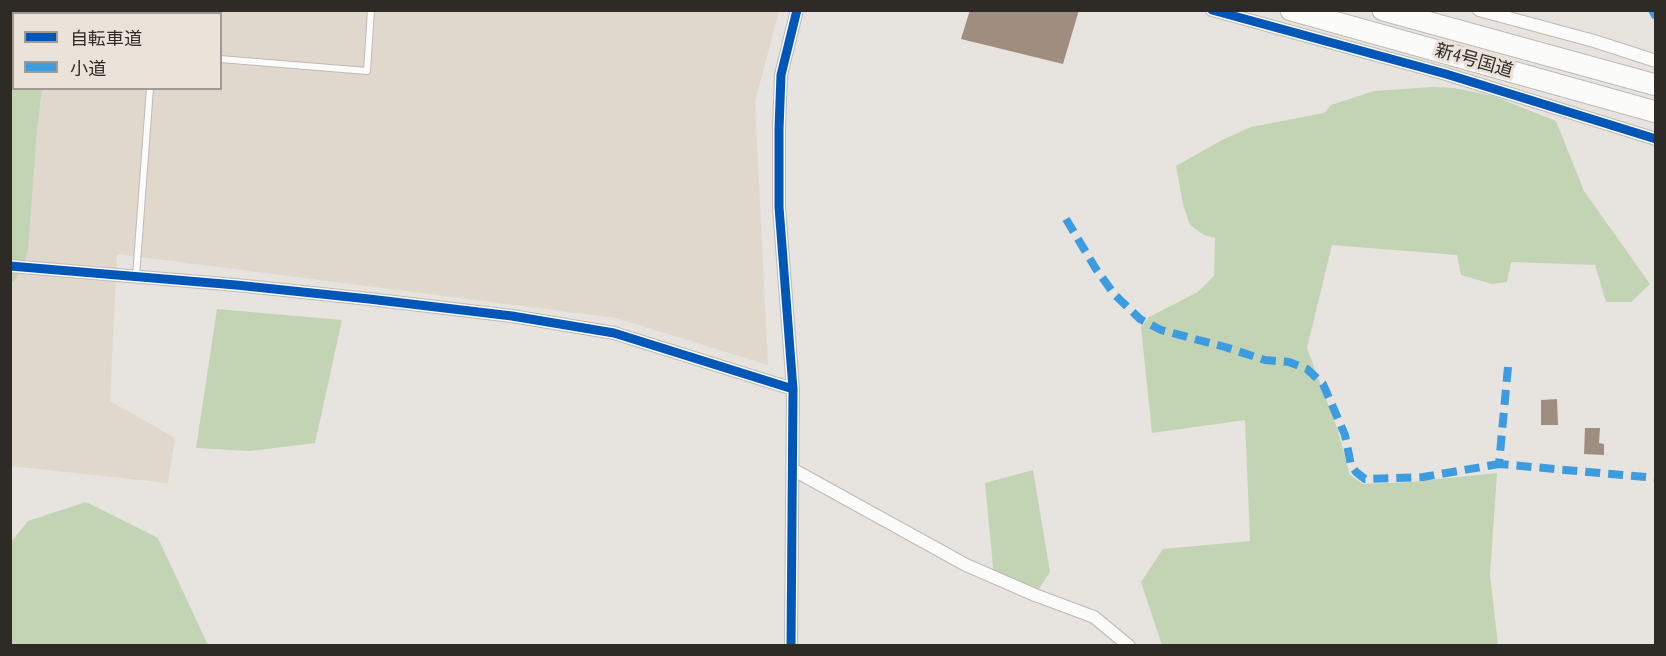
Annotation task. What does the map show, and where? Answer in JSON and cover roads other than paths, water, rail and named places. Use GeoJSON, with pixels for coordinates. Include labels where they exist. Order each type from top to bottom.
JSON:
{"type":"FeatureCollection","features":[{"type":"Feature","properties":{"kind":"highway","name":"新4号国道"},"geometry":{"type":"LineString","coordinates":[[1291,10],[1341,34],[1656,112]]}},
{"type":"Feature","properties":{"kind":"highway","name":"新4号国道"},"geometry":{"type":"LineString","coordinates":[[1383,10],[1646,82]]}},
{"type":"Feature","properties":{"kind":"street"},"geometry":{"type":"LineString","coordinates":[[791,645],[793,389],[779,207],[778,129],[781,75],[798,10]]}},
{"type":"Feature","properties":{"kind":"street"},"geometry":{"type":"LineString","coordinates":[[1479,10],[1594,40],[1656,61]]}},
{"type":"Feature","properties":{"kind":"street"},"geometry":{"type":"LineString","coordinates":[[1215,11],[1341,34],[1446,74],[1656,139]]}},
{"type":"Feature","properties":{"kind":"street"},"geometry":{"type":"LineString","coordinates":[[1642,58],[1646,82]]}},
{"type":"Feature","properties":{"kind":"street"},"geometry":{"type":"LineString","coordinates":[[10,266],[369,298],[512,316],[614,333],[793,389]]}},
{"type":"Feature","properties":{"kind":"street"},"geometry":{"type":"LineString","coordinates":[[792,469],[966,565],[1035,595],[1094,617],[1129,645]]}},
{"type":"Feature","properties":{"kind":"lane"},"geometry":{"type":"LineString","coordinates":[[222,59],[367,71],[371,10]]}},
{"type":"Feature","properties":{"kind":"lane"},"geometry":{"type":"LineString","coordinates":[[136,277],[150,90]]}}]}
